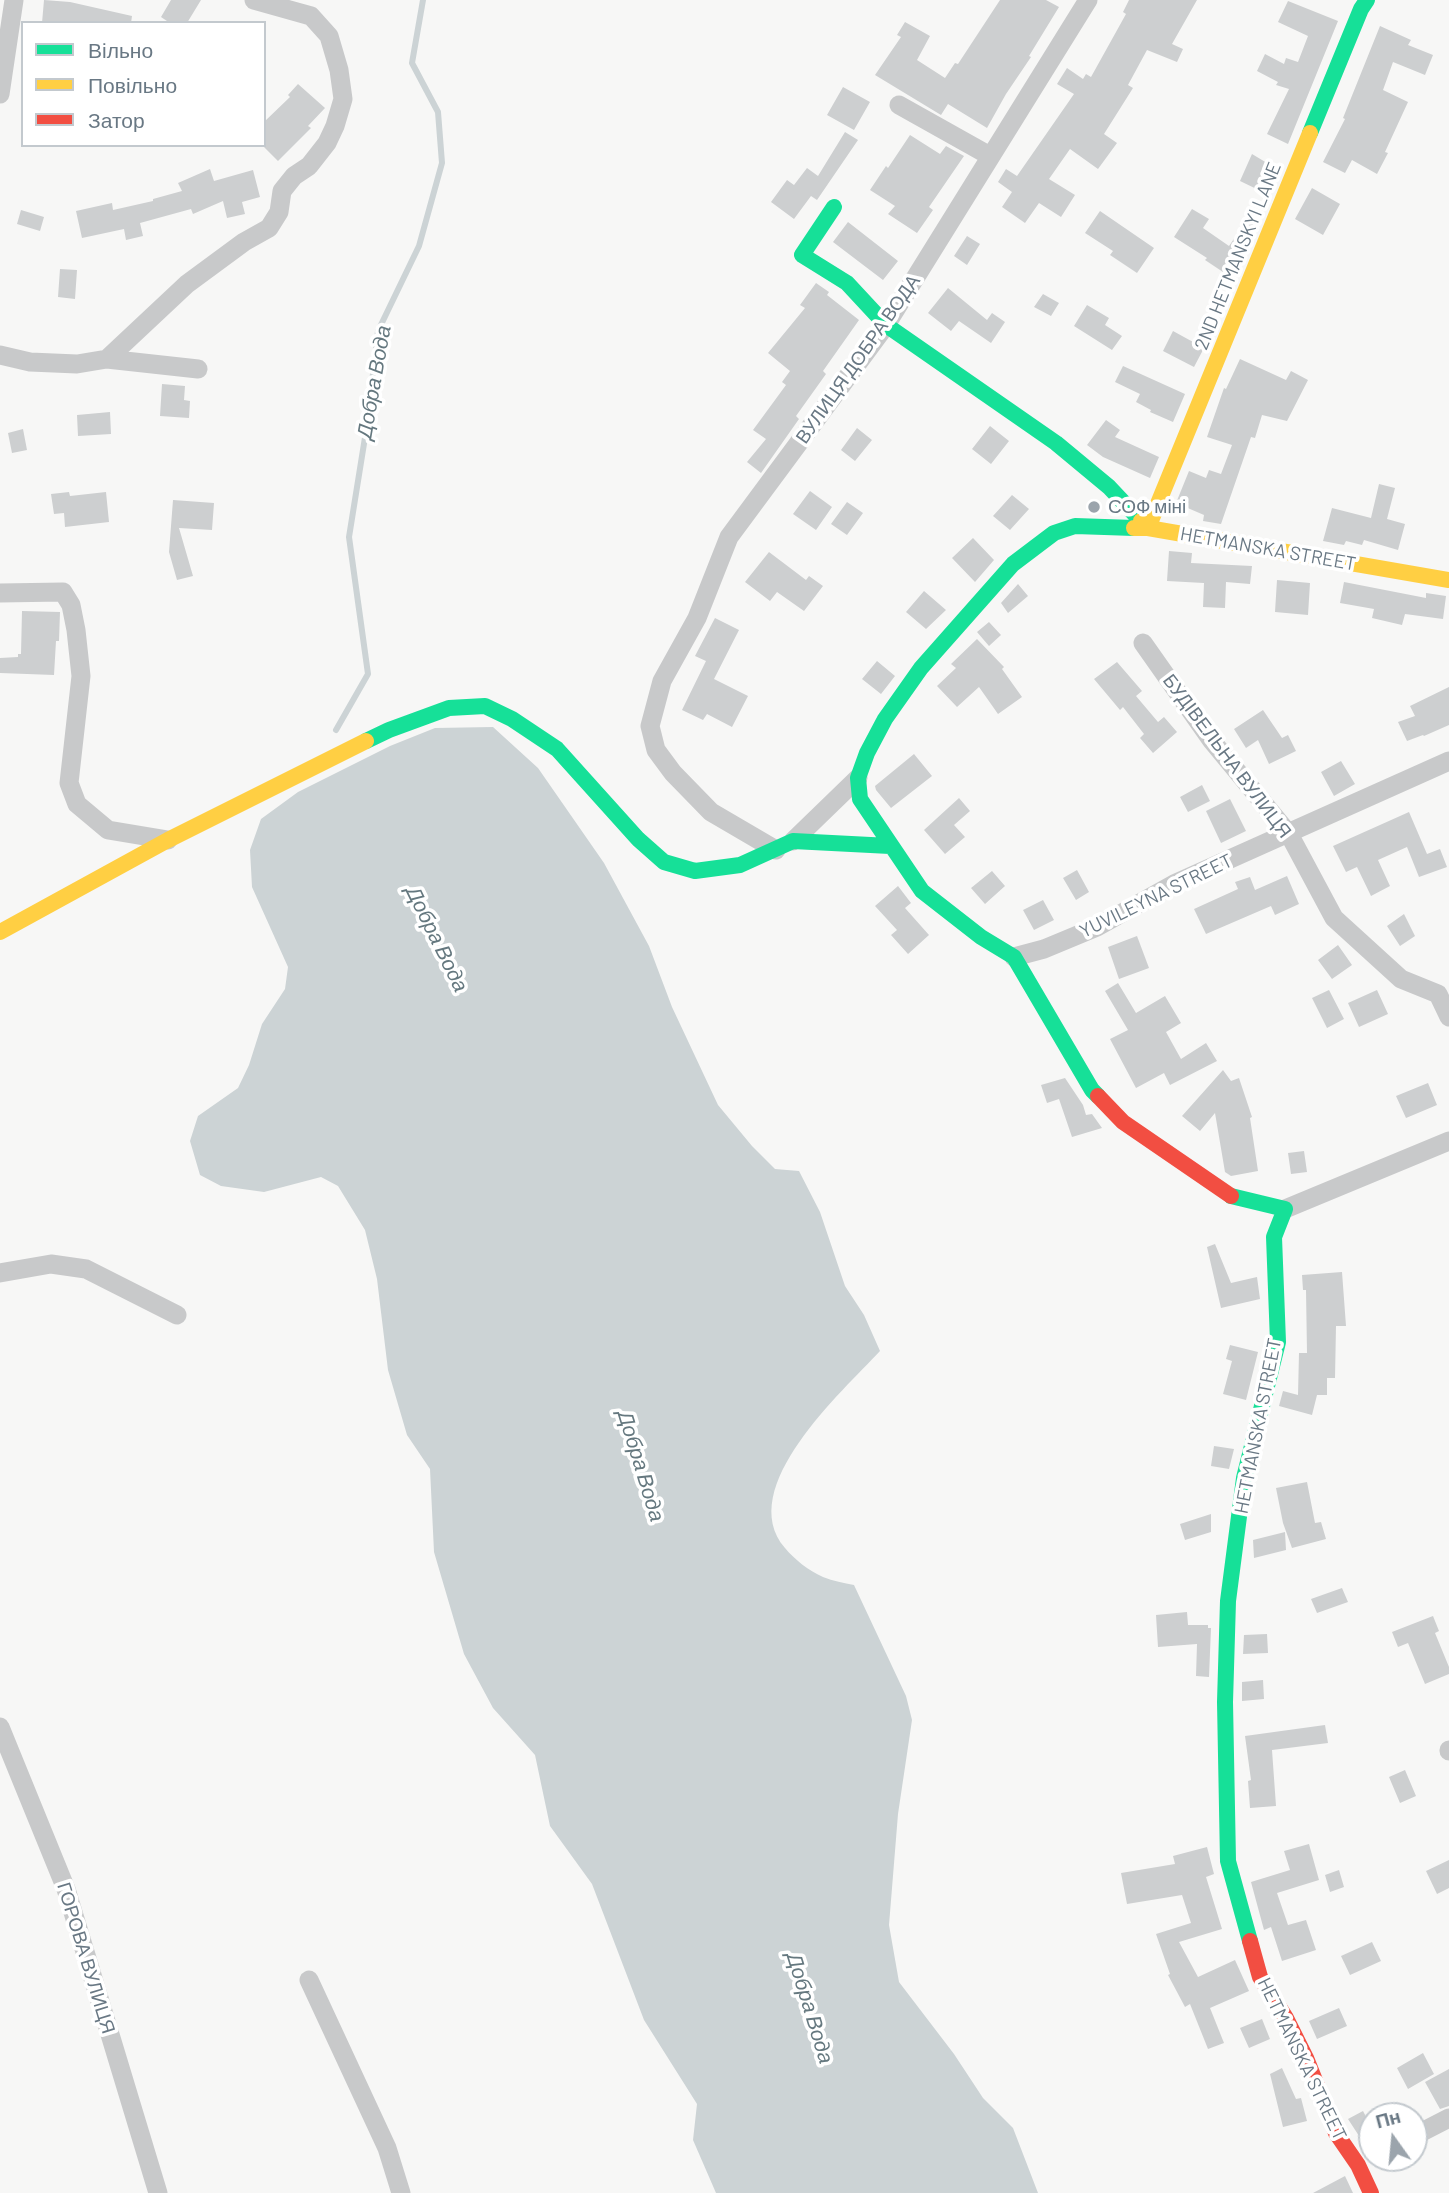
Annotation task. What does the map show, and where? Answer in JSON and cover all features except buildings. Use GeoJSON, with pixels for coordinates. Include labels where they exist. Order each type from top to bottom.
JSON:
{"type":"FeatureCollection","features":[{"type":"Feature","properties":{"kind":"street"},"geometry":{"type":"LineString","coordinates":[[0,94],[14,0]]}},
{"type":"Feature","properties":{"kind":"street"},"geometry":{"type":"LineString","coordinates":[[107,359],[187,284],[244,242],[268,228],[278,212],[282,191],[294,176],[309,166],[327,143],[335,127],[343,99],[330,36],[311,16],[254,0]]}},
{"type":"Feature","properties":{"kind":"street","name":"ВУЛИЦЯ ДОБРА ВОДА"},"geometry":{"type":"LineString","coordinates":[[784,845],[711,812],[673,773],[656,750],[650,726],[662,681],[696,618],[729,537],[886,325],[1088,0]]}},
{"type":"Feature","properties":{"kind":"street","name":"2ND HETMANSKYI LANE"},"geometry":{"type":"LineString","coordinates":[[1149,528],[1361,9],[1367,0]]}},
{"type":"Feature","properties":{"kind":"street"},"geometry":{"type":"LineString","coordinates":[[899,106],[990,156]]}},
{"type":"Feature","properties":{"kind":"street"},"geometry":{"type":"LineString","coordinates":[[834,206],[802,255],[847,283],[886,325],[1056,443],[1109,487],[1149,528]]}},
{"type":"Feature","properties":{"kind":"street"},"geometry":{"type":"LineString","coordinates":[[0,355],[42,362],[77,364],[107,359],[198,369]]}},
{"type":"Feature","properties":{"kind":"street","name":"HETMANSKA STREET"},"geometry":{"type":"LineString","coordinates":[[858,778],[867,753],[885,719],[914,678],[1013,564],[1054,533],[1075,526],[1149,528],[1449,580]]}},
{"type":"Feature","properties":{"kind":"street"},"geometry":{"type":"LineString","coordinates":[[0,593],[63,592],[71,605],[81,676],[69,783],[77,804],[108,830],[169,840]]}},
{"type":"Feature","properties":{"kind":"street","name":"БУДІВЕЛЬНА ВУЛИЦЯ"},"geometry":{"type":"LineString","coordinates":[[1143,643],[1212,741],[1289,834],[1334,918],[1401,978],[1438,994],[1449,1017]]}},
{"type":"Feature","properties":{"kind":"street"},"geometry":{"type":"LineString","coordinates":[[0,932],[169,840],[389,730],[449,708],[485,706],[512,719],[557,748],[638,839],[664,862],[695,871],[740,864],[784,845],[858,778]]}},
{"type":"Feature","properties":{"kind":"street","name":"YUVILEYNA STREET"},"geometry":{"type":"LineString","coordinates":[[1014,957],[1044,949],[1097,927],[1174,884],[1449,761]]}},
{"type":"Feature","properties":{"kind":"street"},"geometry":{"type":"LineString","coordinates":[[858,778],[860,799],[922,891],[981,937],[1014,957],[1092,1090],[1123,1122],[1235,1199],[1285,1209],[1449,1141]]}},
{"type":"Feature","properties":{"kind":"street"},"geometry":{"type":"LineString","coordinates":[[784,845],[890,846]]}},
{"type":"Feature","properties":{"kind":"street","name":"HETMANSKA STREET"},"geometry":{"type":"LineString","coordinates":[[1285,1209],[1274,1237],[1278,1342],[1244,1478],[1228,1601],[1225,1702],[1228,1861],[1260,1977],[1286,2018],[1306,2058],[1336,2133],[1358,2154]]}},
{"type":"Feature","properties":{"kind":"street"},"geometry":{"type":"LineString","coordinates":[[0,1273],[51,1264],[86,1269],[177,1315]]}},
{"type":"Feature","properties":{"kind":"street","name":"ГОРОВА ВУЛИЦЯ"},"geometry":{"type":"LineString","coordinates":[[0,1727],[66,1889],[158,2193]]}},
{"type":"Feature","properties":{"kind":"street"},"geometry":{"type":"LineString","coordinates":[[309,1980],[387,2148],[401,2193]]}},
{"type":"Feature","properties":{"kind":"street"},"geometry":{"type":"LineString","coordinates":[[1428,2129],[1449,2118]]}},
{"type":"Feature","properties":{"kind":"street","name":"HETMANSKA STREET"},"geometry":{"type":"LineString","coordinates":[[1367,2172],[1371,2193]]}},
{"type":"Feature","properties":{"kind":"water"},"geometry":{"type":"Polygon","coordinates":[[[493,727],[538,768],[604,863],[649,946],[672,1007],[718,1105],[775,1169],[799,1171],[820,1212],[845,1286],[864,1315],[880,1351],[799,1442],[783,1470],[773,1498],[773,1524],[785,1548],[802,1564],[823,1577],[854,1585],[906,1696],[912,1720],[898,1814],[889,1925],[899,1982],[954,2054],[983,2098],[1013,2128],[1038,2193],[716,2193],[693,2140],[697,2104],[644,2020],[592,1884],[550,1826],[535,1755],[493,1708],[464,1654],[434,1552],[430,1469],[407,1435],[388,1370],[377,1279],[365,1230],[338,1186],[321,1177],[264,1192],[221,1186],[200,1175],[190,1141],[198,1116],[238,1088],[249,1065],[262,1024],[285,989],[288,967],[252,887],[250,850],[261,819],[298,792],[390,746],[435,728],[493,727]]]}},
{"type":"Feature","properties":{"kind":"waterway","name":"Добра Вода"},"geometry":{"type":"LineString","coordinates":[[336,730],[368,674],[349,537],[367,425],[378,331],[419,246],[442,163],[438,112],[412,63],[423,0]]}},
{"type":"Feature","properties":{"kind":"traffic: fast"},"geometry":{"type":"LineString","coordinates":[[1310,133],[1367,0]]}},
{"type":"Feature","properties":{"kind":"traffic: fast"},"geometry":{"type":"LineString","coordinates":[[834,207],[802,255],[847,283],[886,325],[1056,443],[1109,487],[1141,521]]}},
{"type":"Feature","properties":{"kind":"traffic: fast"},"geometry":{"type":"LineString","coordinates":[[1098,1096],[1014,957],[981,937],[922,891],[860,799],[858,778],[867,753],[885,719],[921,668],[1013,564],[1054,533],[1075,526],[1134,528]]}},
{"type":"Feature","properties":{"kind":"traffic: fast"},"geometry":{"type":"LineString","coordinates":[[366,741],[449,708],[485,706],[512,719],[557,749],[638,839],[664,862],[695,871],[740,865],[793,841],[890,846]]}},
{"type":"Feature","properties":{"kind":"traffic: fast"},"geometry":{"type":"LineString","coordinates":[[1231,1196],[1285,1209],[1274,1237],[1278,1342],[1244,1478],[1228,1601],[1225,1702],[1228,1861],[1250,1941]]}},
{"type":"Feature","properties":{"kind":"traffic: slow"},"geometry":{"type":"LineString","coordinates":[[1141,521],[1148,528],[1310,133]]}},
{"type":"Feature","properties":{"kind":"traffic: slow"},"geometry":{"type":"LineString","coordinates":[[1134,528],[1148,528],[1449,580]]}},
{"type":"Feature","properties":{"kind":"traffic: slow"},"geometry":{"type":"LineString","coordinates":[[0,932],[168,840],[366,741]]}},
{"type":"Feature","properties":{"kind":"traffic: jam"},"geometry":{"type":"LineString","coordinates":[[1098,1096],[1123,1122],[1231,1196]]}},
{"type":"Feature","properties":{"kind":"traffic: jam"},"geometry":{"type":"LineString","coordinates":[[1250,1941],[1260,1977],[1286,2018],[1306,2058],[1336,2133],[1358,2165],[1371,2193]]}},
{"type":"Feature","properties":{"kind":"place","name":"СОФ міні"},"geometry":{"type":"Point","coordinates":[1094,507]}}]}
